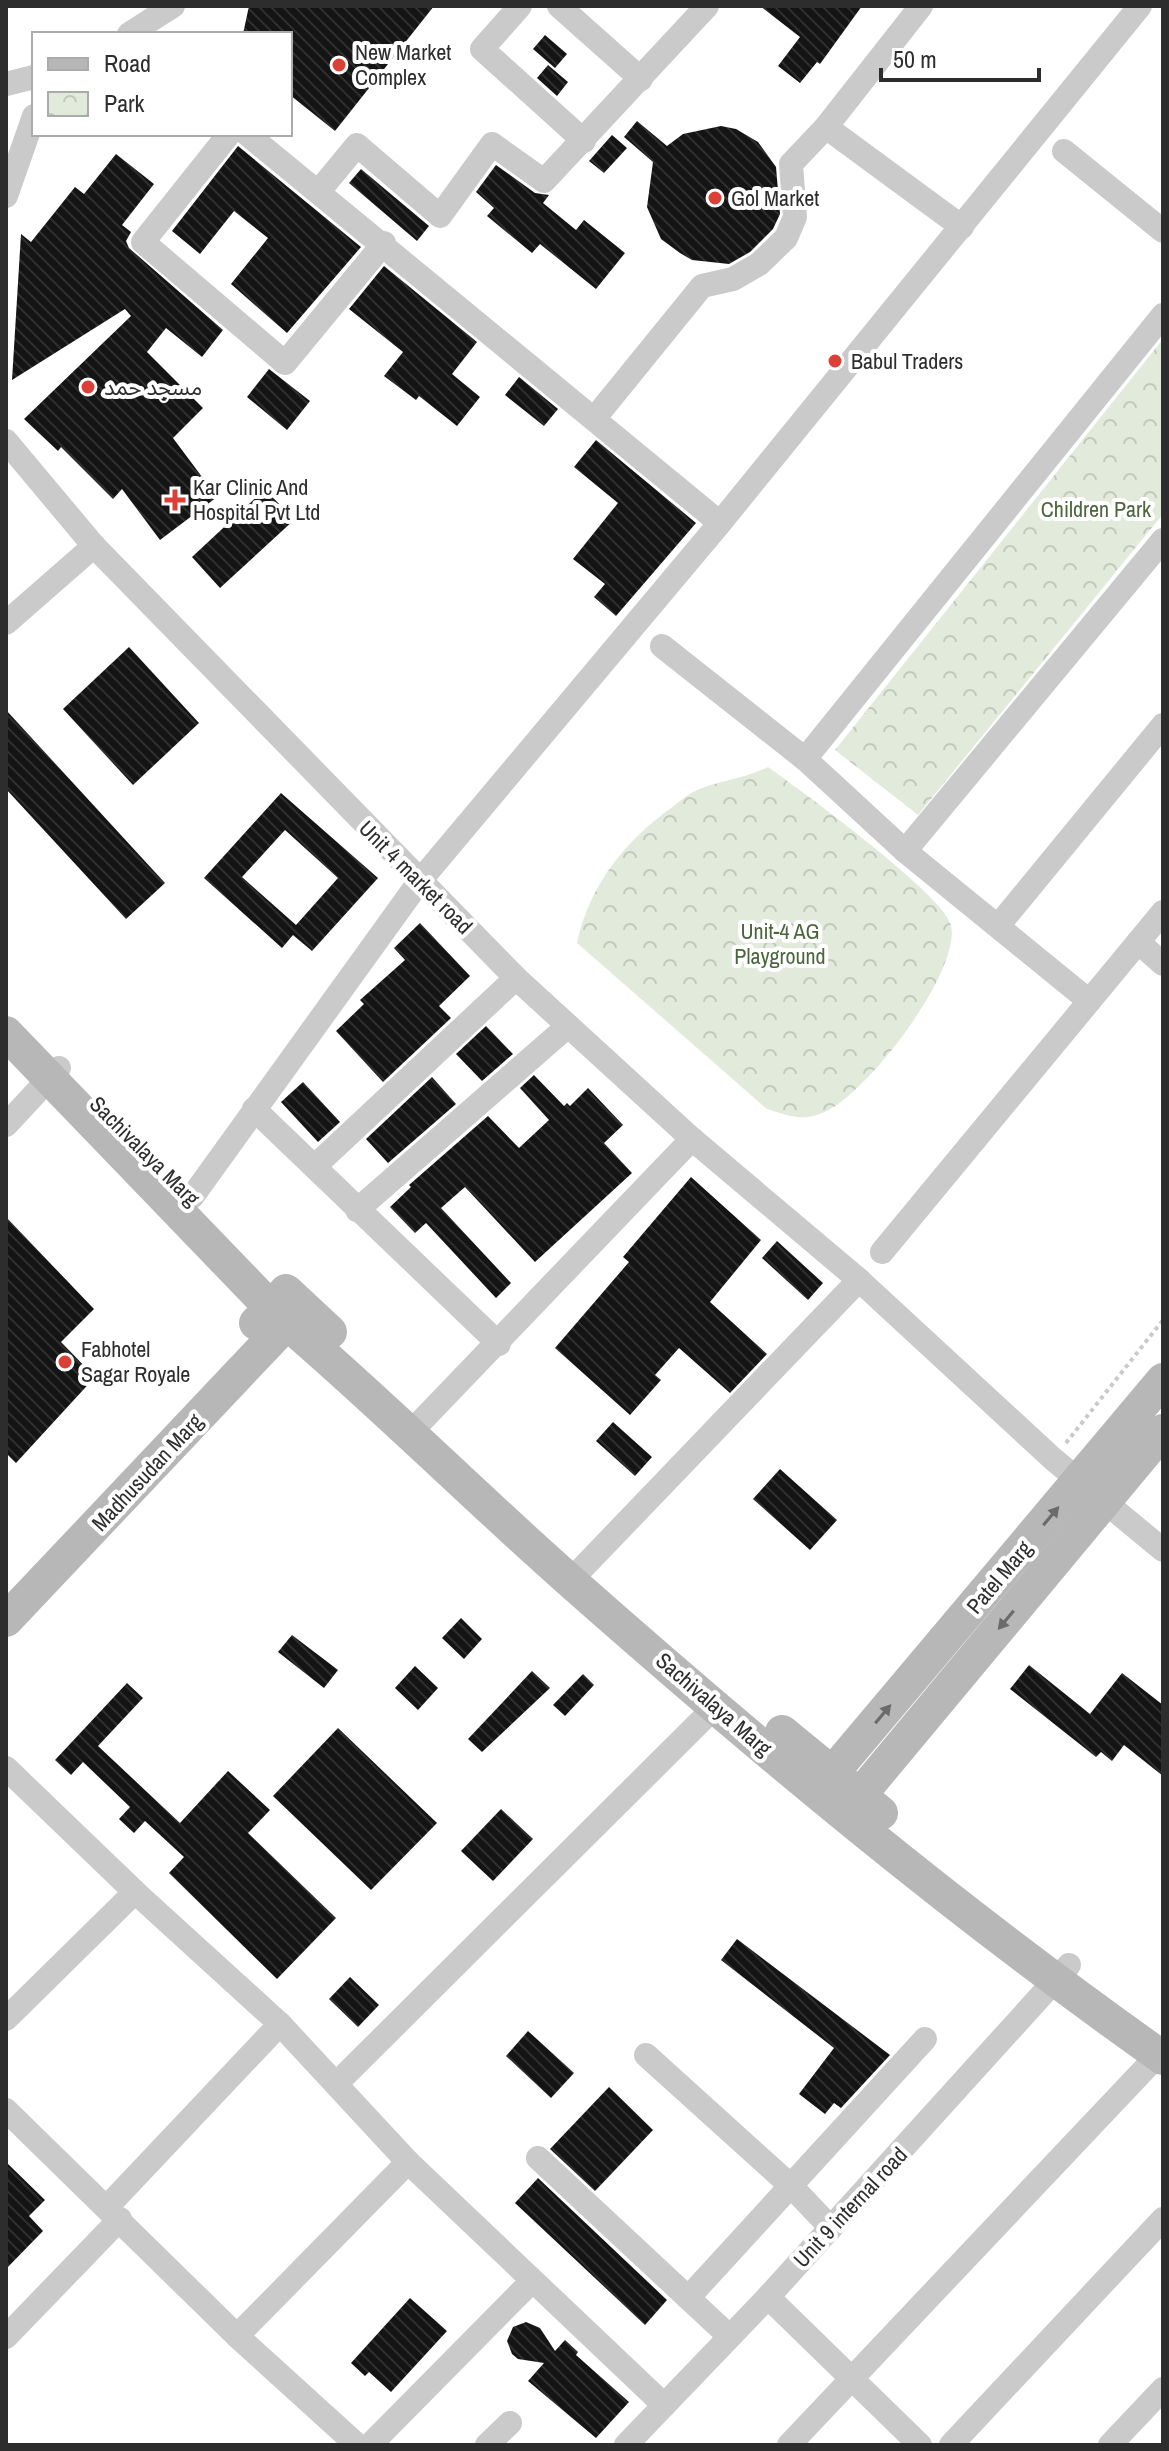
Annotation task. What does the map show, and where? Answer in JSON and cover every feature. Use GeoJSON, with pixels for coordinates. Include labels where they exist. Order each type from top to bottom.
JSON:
{"type":"FeatureCollection","features":[{"type":"Feature","properties":{"kind":"main road","name":"Sachivalaya Marg"},"geometry":{"type":"LineString","coordinates":[[6,1011],[54,1073],[287,1307],[717,1705],[825,1783]]}},
{"type":"Feature","properties":{"kind":"main road","name":"Sachivalaya Marg"},"geometry":{"type":"LineString","coordinates":[[6,1033],[192,1197],[287,1307]]}},
{"type":"Feature","properties":{"kind":"main road","name":"Madhusudan Marg"},"geometry":{"type":"LineString","coordinates":[[6,1588],[287,1307]]}},
{"type":"Feature","properties":{"kind":"main road","name":"Madhusudan Marg"},"geometry":{"type":"LineString","coordinates":[[6,1620],[287,1307]]}},
{"type":"Feature","properties":{"kind":"main road","name":"Patel Marg"},"geometry":{"type":"LineString","coordinates":[[852,1805],[1093,1490],[1163,1380]]}},
{"type":"Feature","properties":{"kind":"main road","name":"Patel Marg"},"geometry":{"type":"LineString","coordinates":[[825,1783],[1093,1490],[1163,1431]]}},
{"type":"Feature","properties":{"kind":"main road","name":"Sachivalaya Marg"},"geometry":{"type":"LineString","coordinates":[[576,1573],[825,1783],[1161,2050]]}},
{"type":"Feature","properties":{"kind":"street"},"geometry":{"type":"LineString","coordinates":[[132,32],[173,6]]}},
{"type":"Feature","properties":{"kind":"street"},"geometry":{"type":"LineString","coordinates":[[520,6],[482,49],[584,141]]}},
{"type":"Feature","properties":{"kind":"street"},"geometry":{"type":"LineString","coordinates":[[559,6],[641,79]]}},
{"type":"Feature","properties":{"kind":"street"},"geometry":{"type":"LineString","coordinates":[[319,191],[357,145],[440,216],[492,144],[544,181],[707,6]]}},
{"type":"Feature","properties":{"kind":"street"},"geometry":{"type":"LineString","coordinates":[[594,419],[702,286],[733,279],[774,253],[795,217],[791,164],[826,127],[921,6]]}},
{"type":"Feature","properties":{"kind":"street"},"geometry":{"type":"LineString","coordinates":[[192,1197],[419,882],[720,523],[1140,6]]}},
{"type":"Feature","properties":{"kind":"street"},"geometry":{"type":"LineString","coordinates":[[6,84],[32,78]]}},
{"type":"Feature","properties":{"kind":"street"},"geometry":{"type":"LineString","coordinates":[[6,196],[32,122]]}},
{"type":"Feature","properties":{"kind":"street"},"geometry":{"type":"LineString","coordinates":[[826,127],[962,227]]}},
{"type":"Feature","properties":{"kind":"street"},"geometry":{"type":"LineString","coordinates":[[227,136],[143,242],[285,363],[384,243]]}},
{"type":"Feature","properties":{"kind":"street"},"geometry":{"type":"LineString","coordinates":[[250,136],[384,243],[720,523]]}},
{"type":"Feature","properties":{"kind":"street"},"geometry":{"type":"LineString","coordinates":[[1064,151],[1163,231]]}},
{"type":"Feature","properties":{"kind":"street"},"geometry":{"type":"LineString","coordinates":[[805,759],[1163,315]]}},
{"type":"Feature","properties":{"kind":"street","name":"Unit 4 market road"},"geometry":{"type":"LineString","coordinates":[[6,441],[94,546],[516,978],[692,1139],[859,1280],[1053,1459],[1163,1550]]}},
{"type":"Feature","properties":{"kind":"street"},"geometry":{"type":"LineString","coordinates":[[905,851],[1163,540]]}},
{"type":"Feature","properties":{"kind":"street"},"geometry":{"type":"LineString","coordinates":[[6,623],[94,546]]}},
{"type":"Feature","properties":{"kind":"street"},"geometry":{"type":"LineString","coordinates":[[662,646],[805,759],[905,851],[1088,1000]]}},
{"type":"Feature","properties":{"kind":"street"},"geometry":{"type":"LineString","coordinates":[[998,926],[1163,725]]}},
{"type":"Feature","properties":{"kind":"street"},"geometry":{"type":"LineString","coordinates":[[882,1252],[1163,912]]}},
{"type":"Feature","properties":{"kind":"street"},"geometry":{"type":"LineString","coordinates":[[1138,942],[1163,964]]}},
{"type":"Feature","properties":{"kind":"street"},"geometry":{"type":"LineString","coordinates":[[315,1166],[516,978]]}},
{"type":"Feature","properties":{"kind":"street"},"geometry":{"type":"LineString","coordinates":[[357,1210],[568,1026]]}},
{"type":"Feature","properties":{"kind":"street"},"geometry":{"type":"LineString","coordinates":[[6,1125],[54,1073]]}},
{"type":"Feature","properties":{"kind":"street"},"geometry":{"type":"LineString","coordinates":[[254,1109],[499,1344]]}},
{"type":"Feature","properties":{"kind":"street"},"geometry":{"type":"LineString","coordinates":[[416,1425],[499,1344],[692,1139]]}},
{"type":"Feature","properties":{"kind":"street"},"geometry":{"type":"LineString","coordinates":[[576,1573],[859,1280]]}},
{"type":"Feature","properties":{"kind":"street"},"geometry":{"type":"LineString","coordinates":[[337,2083],[717,1705]]}},
{"type":"Feature","properties":{"kind":"street"},"geometry":{"type":"LineString","coordinates":[[6,1768],[135,1892],[280,2024],[408,2162],[664,2405]]}},
{"type":"Feature","properties":{"kind":"street"},"geometry":{"type":"LineString","coordinates":[[6,2019],[135,1892]]}},
{"type":"Feature","properties":{"kind":"street","name":"Unit 9 internal road"},"geometry":{"type":"LineString","coordinates":[[626,2445],[768,2297],[1063,1973]]}},
{"type":"Feature","properties":{"kind":"street"},"geometry":{"type":"LineString","coordinates":[[6,2337],[280,2024]]}},
{"type":"Feature","properties":{"kind":"street"},"geometry":{"type":"LineString","coordinates":[[688,2298],[925,2039]]}},
{"type":"Feature","properties":{"kind":"street"},"geometry":{"type":"LineString","coordinates":[[789,2445],[1161,2050]]}},
{"type":"Feature","properties":{"kind":"street"},"geometry":{"type":"LineString","coordinates":[[646,2055],[791,2186],[831,2228]]}},
{"type":"Feature","properties":{"kind":"street"},"geometry":{"type":"LineString","coordinates":[[6,2110],[237,2336],[357,2445]]}},
{"type":"Feature","properties":{"kind":"street"},"geometry":{"type":"LineString","coordinates":[[538,2158],[729,2336]]}},
{"type":"Feature","properties":{"kind":"street"},"geometry":{"type":"LineString","coordinates":[[237,2336],[408,2162]]}},
{"type":"Feature","properties":{"kind":"street"},"geometry":{"type":"LineString","coordinates":[[951,2445],[1163,2219]]}},
{"type":"Feature","properties":{"kind":"street"},"geometry":{"type":"LineString","coordinates":[[370,2445],[531,2282]]}},
{"type":"Feature","properties":{"kind":"street"},"geometry":{"type":"LineString","coordinates":[[768,2297],[920,2445]]}},
{"type":"Feature","properties":{"kind":"street"},"geometry":{"type":"LineString","coordinates":[[1110,2445],[1163,2389]]}},
{"type":"Feature","properties":{"kind":"street"},"geometry":{"type":"LineString","coordinates":[[487,2445],[510,2423]]}},
{"type":"Feature","properties":{"kind":"path"},"geometry":{"type":"LineString","coordinates":[[1053,1459],[1163,1320]]}},
{"type":"Feature","properties":{"kind":"green space","name":"Children Park"},"geometry":{"type":"Polygon","coordinates":[[[1163,339],[1163,514],[918,815],[835,750],[1163,339]]]}},
{"type":"Feature","properties":{"kind":"green space","name":"Unit-4 AG Playground"},"geometry":{"type":"Polygon","coordinates":[[[768,767],[898,867],[924,890],[951,925],[950,946],[941,972],[906,1032],[860,1085],[838,1104],[820,1114],[806,1117],[767,1109],[577,943],[590,902],[611,866],[654,821],[694,792],[768,767]]]}},
{"type":"Feature","properties":{"kind":"building","name":"New Market Complex"},"geometry":{"type":"Polygon","coordinates":[[[249,6],[434,6],[335,131],[292,97],[292,32],[243,32],[249,6]]]}},
{"type":"Feature","properties":{"kind":"building"},"geometry":{"type":"Polygon","coordinates":[[[760,6],[862,6],[820,64],[817,62],[800,83],[778,66],[800,37],[760,6]]]}},
{"type":"Feature","properties":{"kind":"building"},"geometry":{"type":"Polygon","coordinates":[[[545,35],[567,54],[555,68],[533,49],[545,35]]]}},
{"type":"Feature","properties":{"kind":"building"},"geometry":{"type":"Polygon","coordinates":[[[548,65],[568,82],[557,96],[537,78],[548,65]]]}},
{"type":"Feature","properties":{"kind":"building","name":"Gol Market"},"geometry":{"type":"Polygon","coordinates":[[[637,121],[667,146],[683,134],[721,126],[736,129],[758,142],[776,167],[780,214],[773,229],[750,252],[729,264],[692,260],[661,239],[647,207],[653,162],[624,137],[637,121]]]}},
{"type":"Feature","properties":{"kind":"building"},"geometry":{"type":"Polygon","coordinates":[[[612,135],[627,148],[604,173],[589,161],[612,135]]]}},
{"type":"Feature","properties":{"kind":"building"},"geometry":{"type":"Polygon","coordinates":[[[238,146],[361,247],[287,333],[231,284],[268,238],[234,211],[200,254],[172,231],[238,146]]]}},
{"type":"Feature","properties":{"kind":"building"},"geometry":{"type":"Polygon","coordinates":[[[116,154],[154,184],[122,225],[131,232],[126,241],[129,248],[223,330],[202,357],[166,328],[147,352],[203,408],[173,438],[217,497],[160,540],[122,489],[113,499],[61,447],[58,451],[24,419],[131,316],[125,309],[12,380],[21,234],[31,242],[75,187],[84,194],[116,154]]]}},
{"type":"Feature","properties":{"kind":"building"},"geometry":{"type":"Polygon","coordinates":[[[496,165],[535,193],[549,195],[543,203],[576,230],[584,220],[625,253],[596,289],[540,244],[532,253],[487,216],[494,208],[476,192],[496,165]]]}},
{"type":"Feature","properties":{"kind":"building"},"geometry":{"type":"Polygon","coordinates":[[[361,169],[429,226],[417,241],[349,183],[361,169]]]}},
{"type":"Feature","properties":{"kind":"building"},"geometry":{"type":"Polygon","coordinates":[[[384,266],[477,342],[452,374],[480,397],[457,426],[419,396],[416,400],[384,376],[403,352],[349,309],[384,266]]]}},
{"type":"Feature","properties":{"kind":"building"},"geometry":{"type":"Polygon","coordinates":[[[269,369],[310,401],[287,430],[247,397],[269,369]]]}},
{"type":"Feature","properties":{"kind":"building"},"geometry":{"type":"Polygon","coordinates":[[[519,377],[558,409],[544,426],[505,395],[519,377]]]}},
{"type":"Feature","properties":{"kind":"building"},"geometry":{"type":"Polygon","coordinates":[[[596,440],[696,523],[616,616],[594,597],[605,584],[573,559],[618,503],[574,467],[596,440]]]}},
{"type":"Feature","properties":{"kind":"building"},"geometry":{"type":"Polygon","coordinates":[[[265,489],[294,520],[220,588],[192,557],[265,489]]]}},
{"type":"Feature","properties":{"kind":"building"},"geometry":{"type":"Polygon","coordinates":[[[129,647],[199,723],[133,785],[63,709],[129,647]]]}},
{"type":"Feature","properties":{"kind":"building"},"geometry":{"type":"Polygon","coordinates":[[[6,710],[165,883],[126,919],[6,789],[6,710]]]}},
{"type":"Feature","properties":{"kind":"building"},"geometry":{"type":"Polygon","coordinates":[[[281,793],[378,878],[312,951],[293,935],[282,948],[204,878],[281,793]],[[285,830],[242,877],[296,925],[338,878],[285,830]]]}},
{"type":"Feature","properties":{"kind":"building"},"geometry":{"type":"Polygon","coordinates":[[[420,923],[470,976],[439,1006],[451,1018],[383,1082],[336,1031],[364,1004],[360,1000],[405,960],[394,948],[420,923]]]}},
{"type":"Feature","properties":{"kind":"building"},"geometry":{"type":"Polygon","coordinates":[[[486,1026],[513,1054],[482,1081],[456,1054],[486,1026]]]}},
{"type":"Feature","properties":{"kind":"building"},"geometry":{"type":"Polygon","coordinates":[[[534,1075],[564,1106],[567,1103],[570,1106],[588,1088],[623,1125],[604,1143],[632,1173],[535,1262],[465,1187],[441,1208],[511,1283],[496,1298],[426,1223],[415,1233],[390,1207],[411,1187],[409,1185],[488,1116],[519,1148],[549,1120],[520,1088],[534,1075]]]}},
{"type":"Feature","properties":{"kind":"building"},"geometry":{"type":"Polygon","coordinates":[[[432,1077],[456,1104],[388,1163],[366,1139],[432,1077]]]}},
{"type":"Feature","properties":{"kind":"building"},"geometry":{"type":"Polygon","coordinates":[[[303,1082],[340,1122],[318,1142],[281,1102],[303,1082]]]}},
{"type":"Feature","properties":{"kind":"building"},"geometry":{"type":"Polygon","coordinates":[[[691,1177],[761,1240],[710,1302],[767,1354],[730,1393],[679,1348],[655,1375],[661,1380],[630,1415],[555,1348],[629,1262],[623,1257],[691,1177]]]}},
{"type":"Feature","properties":{"kind":"building"},"geometry":{"type":"Polygon","coordinates":[[[6,1217],[94,1309],[61,1342],[95,1377],[16,1463],[6,1453],[6,1217]]]}},
{"type":"Feature","properties":{"kind":"building"},"geometry":{"type":"Polygon","coordinates":[[[777,1241],[823,1283],[808,1300],[762,1258],[777,1241]]]}},
{"type":"Feature","properties":{"kind":"building"},"geometry":{"type":"Polygon","coordinates":[[[613,1422],[652,1457],[635,1476],[596,1441],[613,1422]]]}},
{"type":"Feature","properties":{"kind":"building"},"geometry":{"type":"Polygon","coordinates":[[[780,1469],[837,1520],[810,1550],[753,1499],[780,1469]]]}},
{"type":"Feature","properties":{"kind":"building"},"geometry":{"type":"Polygon","coordinates":[[[461,1618],[482,1639],[464,1659],[442,1638],[461,1618]]]}},
{"type":"Feature","properties":{"kind":"building"},"geometry":{"type":"Polygon","coordinates":[[[292,1635],[338,1670],[324,1688],[278,1652],[292,1635]]]}},
{"type":"Feature","properties":{"kind":"building"},"geometry":{"type":"Polygon","coordinates":[[[1029,1665],[1090,1714],[1122,1673],[1163,1705],[1163,1776],[1124,1745],[1112,1761],[1101,1752],[1096,1757],[1010,1689],[1029,1665]]]}},
{"type":"Feature","properties":{"kind":"building"},"geometry":{"type":"Polygon","coordinates":[[[415,1666],[438,1688],[418,1710],[395,1688],[415,1666]]]}},
{"type":"Feature","properties":{"kind":"building"},"geometry":{"type":"Polygon","coordinates":[[[532,1671],[550,1688],[482,1752],[468,1739],[532,1671]]]}},
{"type":"Feature","properties":{"kind":"building"},"geometry":{"type":"Polygon","coordinates":[[[583,1674],[594,1685],[565,1716],[553,1705],[583,1674]]]}},
{"type":"Feature","properties":{"kind":"building"},"geometry":{"type":"Polygon","coordinates":[[[127,1683],[143,1698],[98,1746],[180,1823],[228,1771],[270,1810],[248,1833],[336,1918],[277,1979],[169,1873],[184,1857],[145,1821],[134,1833],[119,1819],[130,1807],[83,1762],[71,1775],[55,1760],[127,1683]]]}},
{"type":"Feature","properties":{"kind":"building"},"geometry":{"type":"Polygon","coordinates":[[[338,1728],[437,1823],[371,1890],[273,1796],[338,1728]]]}},
{"type":"Feature","properties":{"kind":"building"},"geometry":{"type":"Polygon","coordinates":[[[501,1809],[533,1839],[493,1881],[461,1851],[501,1809]]]}},
{"type":"Feature","properties":{"kind":"building"},"geometry":{"type":"Polygon","coordinates":[[[737,1939],[890,2055],[841,2108],[834,2103],[825,2114],[799,2094],[834,2048],[721,1960],[737,1939]]]}},
{"type":"Feature","properties":{"kind":"building"},"geometry":{"type":"Polygon","coordinates":[[[350,1977],[379,2005],[358,2027],[329,1999],[350,1977]]]}},
{"type":"Feature","properties":{"kind":"building"},"geometry":{"type":"Polygon","coordinates":[[[528,2031],[574,2073],[551,2098],[506,2056],[528,2031]]]}},
{"type":"Feature","properties":{"kind":"building"},"geometry":{"type":"Polygon","coordinates":[[[609,2087],[653,2130],[595,2191],[550,2149],[609,2087]]]}},
{"type":"Feature","properties":{"kind":"building"},"geometry":{"type":"Polygon","coordinates":[[[6,2162],[45,2200],[29,2216],[43,2231],[6,2269],[6,2162]]]}},
{"type":"Feature","properties":{"kind":"building"},"geometry":{"type":"Polygon","coordinates":[[[538,2178],[667,2300],[645,2325],[515,2203],[538,2178]]]}},
{"type":"Feature","properties":{"kind":"building"},"geometry":{"type":"Polygon","coordinates":[[[410,2298],[447,2331],[391,2392],[369,2372],[365,2376],[351,2363],[410,2298]]]}},
{"type":"Feature","properties":{"kind":"building"},"geometry":{"type":"Polygon","coordinates":[[[526,2322],[540,2328],[555,2351],[565,2340],[578,2352],[576,2355],[629,2402],[596,2438],[528,2381],[544,2363],[518,2359],[512,2354],[507,2341],[513,2327],[526,2322]]]}},
{"type":"Feature","properties":{"kind":"place","name":"New Market Complex"},"geometry":{"type":"Point","coordinates":[339,65]}},
{"type":"Feature","properties":{"kind":"place","name":"Gol Market"},"geometry":{"type":"Point","coordinates":[715,198]}},
{"type":"Feature","properties":{"kind":"place","name":"Babul Traders"},"geometry":{"type":"Point","coordinates":[835,361]}},
{"type":"Feature","properties":{"kind":"place","name":"مسجد حمد"},"geometry":{"type":"Point","coordinates":[88,387]}},
{"type":"Feature","properties":{"kind":"place","name":"Kar Clinic And Hospital Pvt Ltd"},"geometry":{"type":"Point","coordinates":[175,500]}},
{"type":"Feature","properties":{"kind":"place","name":"Fabhotel Sagar Royale"},"geometry":{"type":"Point","coordinates":[65,1362]}}]}
